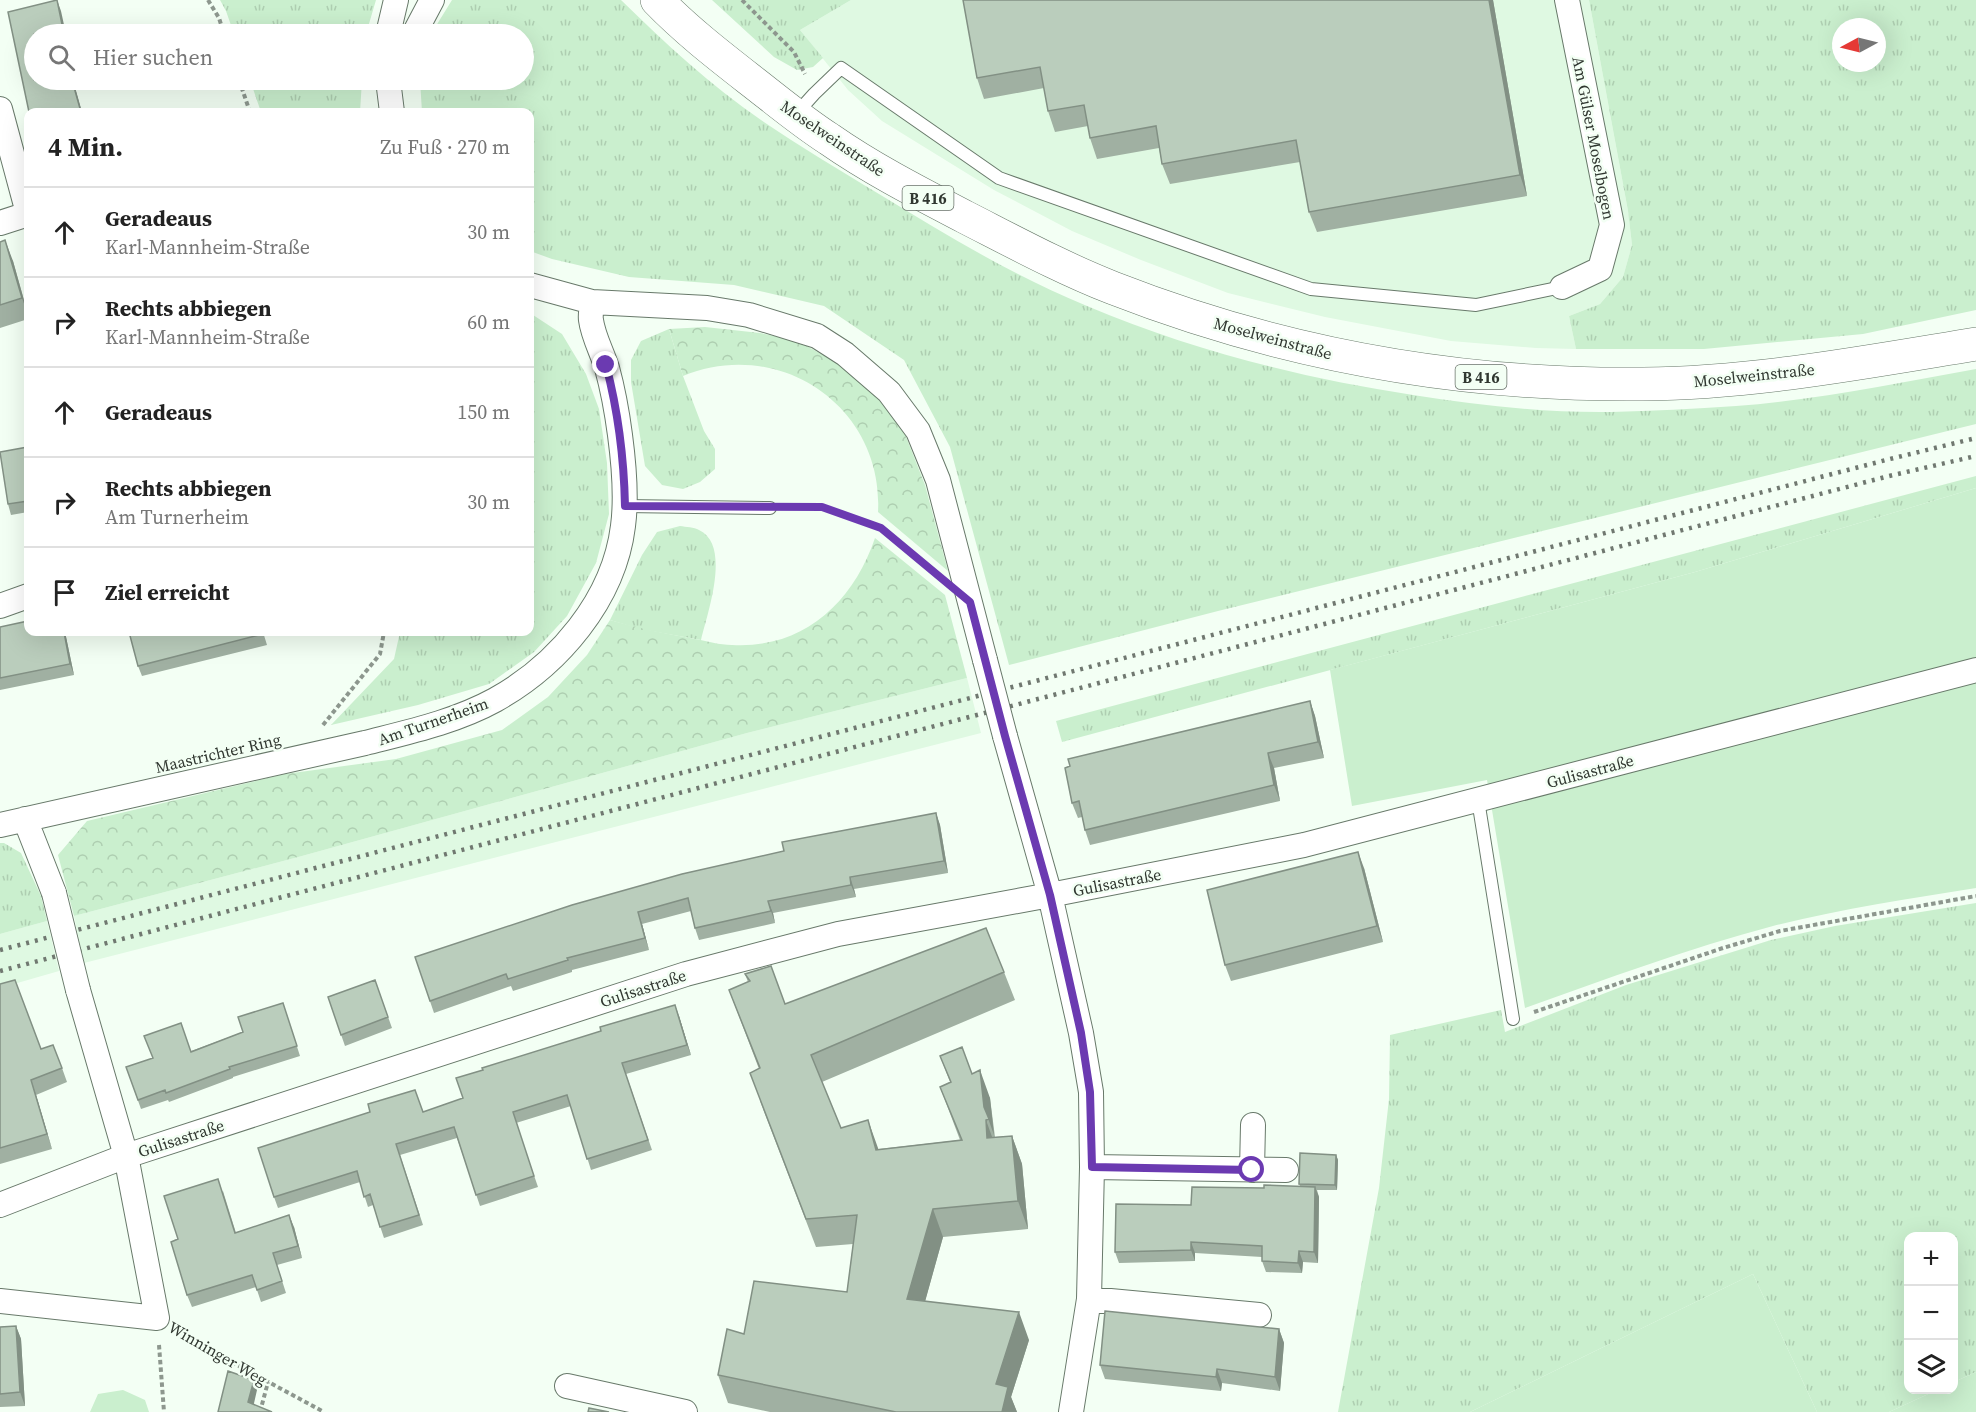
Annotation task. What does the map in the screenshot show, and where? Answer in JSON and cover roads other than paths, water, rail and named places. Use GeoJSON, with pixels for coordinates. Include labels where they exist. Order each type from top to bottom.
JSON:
{"type":"FeatureCollection","features":[{"type":"Feature","properties":{"kind":"main road","name":"Moselweinstraße"},"geometry":{"type":"LineString","coordinates":[[657,0],[700,40],[805,105],[830,140],[916,191],[1024,248],[1113,288],[1195,317],[1277,341],[1345,357],[1485,378],[1541,382],[1646,384],[1763,376],[1976,344]]}},
{"type":"Feature","properties":{"kind":"street"},"geometry":{"type":"LineString","coordinates":[[390,24],[396,0]]}},
{"type":"Feature","properties":{"kind":"street"},"geometry":{"type":"LineString","coordinates":[[419,24],[432,0]]}},
{"type":"Feature","properties":{"kind":"street","name":"Am Gülser Moselbogen"},"geometry":{"type":"LineString","coordinates":[[1562,287],[1600,269],[1612,225],[1567,0]]}},
{"type":"Feature","properties":{"kind":"street"},"geometry":{"type":"LineString","coordinates":[[389,90],[392,108]]}},
{"type":"Feature","properties":{"kind":"street"},"geometry":{"type":"LineString","coordinates":[[398,108],[400,90]]}},
{"type":"Feature","properties":{"kind":"street"},"geometry":{"type":"LineString","coordinates":[[0,109],[24,198]]}},
{"type":"Feature","properties":{"kind":"street"},"geometry":{"type":"LineString","coordinates":[[0,223],[24,214]]}},
{"type":"Feature","properties":{"kind":"street"},"geometry":{"type":"LineString","coordinates":[[534,286],[592,302],[707,308],[749,315],[817,336],[845,354],[889,392],[918,431],[938,480],[1005,736],[1050,895],[1088,1072],[1092,1167],[1089,1299],[1071,1412]]}},
{"type":"Feature","properties":{"kind":"street","name":"Am Turnerheim"},"geometry":{"type":"LineString","coordinates":[[0,825],[365,743],[441,722],[493,701],[519,686],[542,667],[565,645],[599,599],[619,549],[625,506],[618,419],[606,365],[591,320],[592,302]]}},
{"type":"Feature","properties":{"kind":"street"},"geometry":{"type":"LineString","coordinates":[[0,606],[24,597]]}},
{"type":"Feature","properties":{"kind":"street","name":"Gulisastraße"},"geometry":{"type":"LineString","coordinates":[[0,1205],[126,1156],[686,974],[838,934],[1304,845],[1976,669]]}},
{"type":"Feature","properties":{"kind":"street","name":"Gulisastraße"},"geometry":{"type":"LineString","coordinates":[[25,819],[54,893],[78,990],[126,1156],[157,1318]]}},
{"type":"Feature","properties":{"kind":"street"},"geometry":{"type":"LineString","coordinates":[[1252,1170],[1253,1125]]}},
{"type":"Feature","properties":{"kind":"street"},"geometry":{"type":"LineString","coordinates":[[1092,1167],[1286,1170]]}},
{"type":"Feature","properties":{"kind":"street"},"geometry":{"type":"LineString","coordinates":[[1089,1299],[1259,1315]]}},
{"type":"Feature","properties":{"kind":"street","name":"Winninger Weg"},"geometry":{"type":"LineString","coordinates":[[0,1300],[157,1318]]}},
{"type":"Feature","properties":{"kind":"street"},"geometry":{"type":"LineString","coordinates":[[567,1386],[683,1407]]}},
{"type":"Feature","properties":{"kind":"lane"},"geometry":{"type":"LineString","coordinates":[[805,105],[841,68],[999,178],[1311,289],[1476,305],[1562,287]]}},
{"type":"Feature","properties":{"kind":"lane"},"geometry":{"type":"LineString","coordinates":[[625,506],[770,508]]}},
{"type":"Feature","properties":{"kind":"lane"},"geometry":{"type":"LineString","coordinates":[[1478,800],[1513,1019]]}},
{"type":"Feature","properties":{"kind":"railway"},"geometry":{"type":"LineString","coordinates":[[0,950],[1976,438]]}},
{"type":"Feature","properties":{"kind":"railway"},"geometry":{"type":"LineString","coordinates":[[0,971],[1889,476],[1976,456]]}}]}
